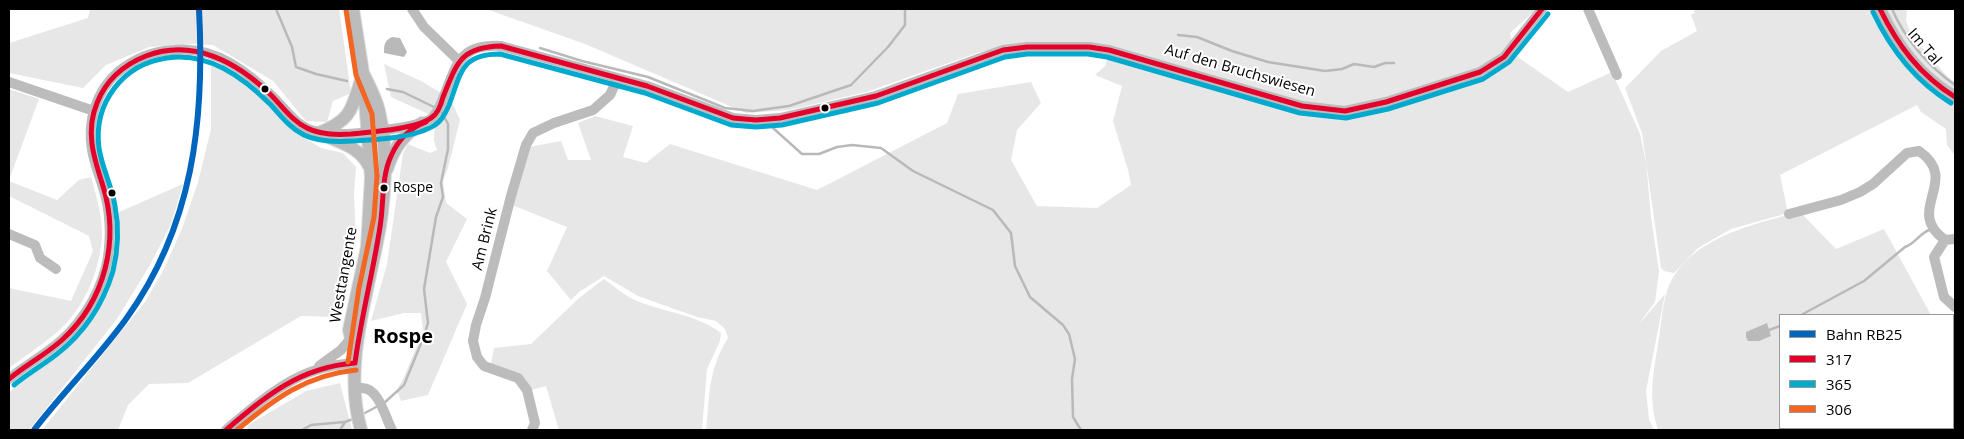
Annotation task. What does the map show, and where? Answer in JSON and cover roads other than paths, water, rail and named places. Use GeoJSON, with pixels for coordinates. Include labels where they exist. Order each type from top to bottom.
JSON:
{"type":"FeatureCollection","features":[{"type":"Feature","properties":{"kind":"main road","name":"Westtangente"},"geometry":{"type":"LineString","coordinates":[[353,9],[363,73],[370,169],[367,247],[349,330],[356,363]]}},
{"type":"Feature","properties":{"kind":"main road","name":"Im Tal"},"geometry":{"type":"LineString","coordinates":[[1880,9],[1899,46],[1914,64],[1940,88],[1955,97]]}},
{"type":"Feature","properties":{"kind":"main road","name":"Westtangente"},"geometry":{"type":"LineString","coordinates":[[360,428],[353,380],[366,289],[381,218],[385,176],[376,100],[363,73]]}},
{"type":"Feature","properties":{"kind":"main road"},"geometry":{"type":"LineString","coordinates":[[319,132],[336,126],[350,112],[363,73]]}},
{"type":"Feature","properties":{"kind":"main road"},"geometry":{"type":"LineString","coordinates":[[385,176],[397,144],[408,132],[422,123]]}},
{"type":"Feature","properties":{"kind":"main road"},"geometry":{"type":"LineString","coordinates":[[319,132],[355,148],[365,158],[370,169]]}},
{"type":"Feature","properties":{"kind":"street"},"geometry":{"type":"LineString","coordinates":[[9,379],[53,348],[74,328],[96,294],[106,266],[109,220],[106,198],[92,150],[90,131],[99,96],[108,81],[127,65],[149,54],[175,50],[194,51],[216,56],[243,69],[264,87],[296,121],[309,130],[347,134],[422,123],[436,113],[459,61],[424,27],[412,9]]}},
{"type":"Feature","properties":{"kind":"street","name":"Auf den Bruchswiesen"},"geometry":{"type":"LineString","coordinates":[[459,61],[467,52],[475,48],[486,45],[501,46],[647,86],[733,118],[756,120],[780,118],[876,96],[1003,50],[1027,47],[1071,47],[1108,50],[1302,106],[1345,111],[1386,102],[1480,72],[1504,57],[1542,9]]}},
{"type":"Feature","properties":{"kind":"street"},"geometry":{"type":"LineString","coordinates":[[1588,9],[1617,75]]}},
{"type":"Feature","properties":{"kind":"street","name":"Am Brink"},"geometry":{"type":"LineString","coordinates":[[532,430],[535,423],[527,390],[518,378],[484,366],[477,357],[473,341],[476,324],[485,298],[526,145],[533,133],[554,123],[593,110],[610,96],[618,78]]}},
{"type":"Feature","properties":{"kind":"street"},"geometry":{"type":"LineString","coordinates":[[9,82],[94,111]]}},
{"type":"Feature","properties":{"kind":"street"},"geometry":{"type":"LineString","coordinates":[[1789,214],[1841,200],[1860,192],[1873,184],[1908,153],[1919,150],[1928,157],[1935,168],[1936,185],[1928,213],[1930,224],[1936,233],[1950,239],[1934,257],[1944,298],[1955,307]]}},
{"type":"Feature","properties":{"kind":"street"},"geometry":{"type":"LineString","coordinates":[[9,234],[35,245],[40,258],[56,269]]}},
{"type":"Feature","properties":{"kind":"street"},"geometry":{"type":"LineString","coordinates":[[226,430],[281,388],[312,371],[341,350],[352,338]]}},
{"type":"Feature","properties":{"kind":"street"},"geometry":{"type":"LineString","coordinates":[[312,371],[356,363]]}},
{"type":"Feature","properties":{"kind":"street"},"geometry":{"type":"LineString","coordinates":[[362,388],[368,388],[374,392],[392,430]]}},
{"type":"Feature","properties":{"kind":"waterway"},"geometry":{"type":"LineString","coordinates":[[276,9],[292,47],[296,67],[347,81]]}},
{"type":"Feature","properties":{"kind":"waterway"},"geometry":{"type":"LineString","coordinates":[[540,48],[582,61],[648,77],[725,108],[753,111],[789,106],[851,85],[888,47],[905,25],[905,9]]}},
{"type":"Feature","properties":{"kind":"waterway"},"geometry":{"type":"LineString","coordinates":[[1892,9],[1897,20],[1918,51],[1945,78],[1955,85]]}},
{"type":"Feature","properties":{"kind":"waterway"},"geometry":{"type":"LineString","coordinates":[[1178,35],[1197,37],[1232,51],[1268,62],[1325,71],[1342,69],[1354,64],[1374,67],[1385,63],[1394,63]]}},
{"type":"Feature","properties":{"kind":"waterway"},"geometry":{"type":"LineString","coordinates":[[387,89],[403,92],[436,108]]}},
{"type":"Feature","properties":{"kind":"waterway"},"geometry":{"type":"LineString","coordinates":[[383,404],[404,385],[428,323],[424,289],[436,217],[443,197],[441,183],[448,149],[448,124],[441,111]]}},
{"type":"Feature","properties":{"kind":"waterway"},"geometry":{"type":"LineString","coordinates":[[773,128],[802,154],[819,154],[837,147],[852,145],[881,148],[913,171],[993,210],[1011,233],[1015,266],[1030,297],[1063,325],[1069,334],[1075,359],[1072,379],[1073,417],[1081,430]]}},
{"type":"Feature","properties":{"kind":"waterway"},"geometry":{"type":"LineString","coordinates":[[1803,314],[1864,281],[1929,230]]}},
{"type":"Feature","properties":{"kind":"waterway"},"geometry":{"type":"LineString","coordinates":[[1769,330],[1779,326]]}},
{"type":"Feature","properties":{"kind":"waterway"},"geometry":{"type":"LineString","coordinates":[[363,414],[378,406]]}},
{"type":"Feature","properties":{"kind":"waterway"},"geometry":{"type":"LineString","coordinates":[[340,430],[345,422],[353,419]]}},
{"type":"Feature","properties":{"kind":"waterway"},"geometry":{"type":"LineString","coordinates":[[302,430],[311,425],[344,422]]}},
{"type":"Feature","properties":{"kind":"rail line","name":"RB25"},"geometry":{"type":"LineString","coordinates":[[34,430],[126,319],[149,284],[167,247],[180,210],[190,171],[196,132],[200,92],[199,9]]}},
{"type":"Feature","properties":{"kind":"place","name":"Rospe"},"geometry":{"type":"Point","coordinates":[384,188]}},
{"type":"Feature","properties":{"kind":"district","name":"Rospe"},"geometry":{"type":"Point","coordinates":[403,337]}}]}
